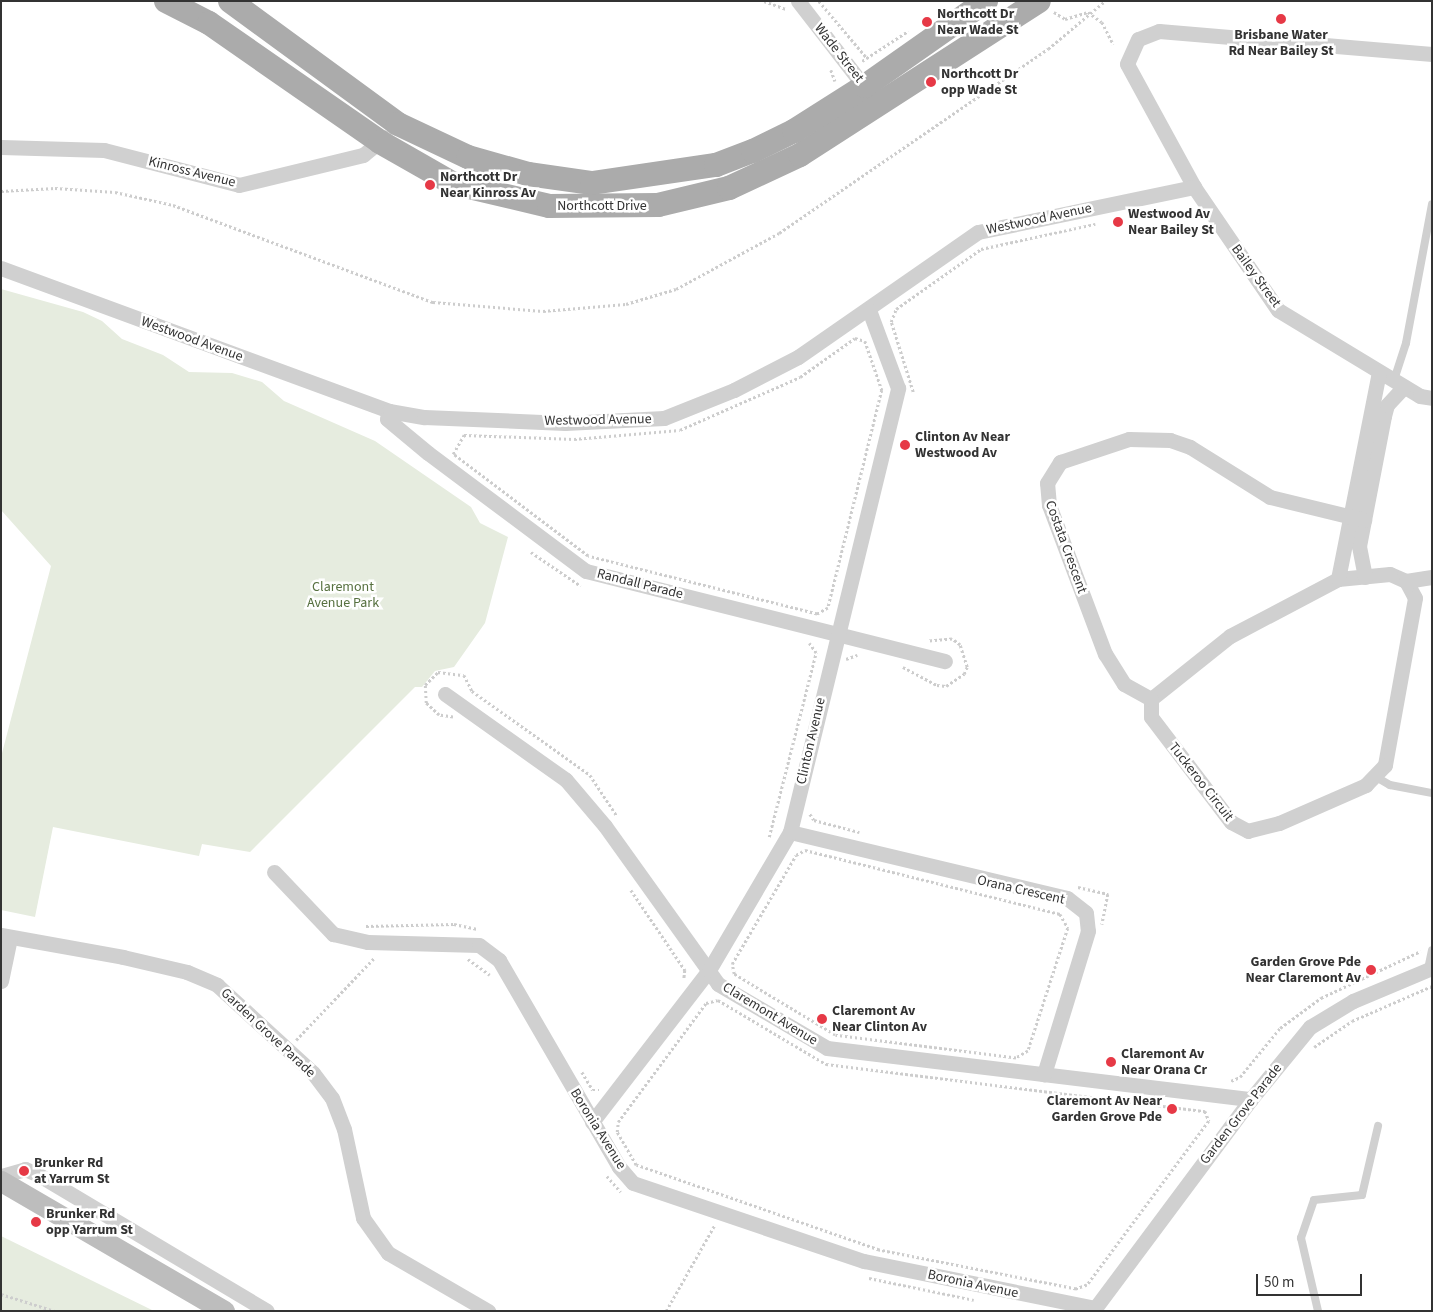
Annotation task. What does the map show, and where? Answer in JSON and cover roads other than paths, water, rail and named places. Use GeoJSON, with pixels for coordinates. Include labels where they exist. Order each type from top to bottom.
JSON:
{"type":"FeatureCollection","features":[{"type":"Feature","properties":{"kind":"main road","name":"Northcott Drive"},"geometry":{"type":"LineString","coordinates":[[166,1],[209,23],[380,142],[452,183],[549,206],[658,205],[729,188],[800,155],[1044,3]]}},
{"type":"Feature","properties":{"kind":"main road","name":"Northcott Drive"},"geometry":{"type":"LineString","coordinates":[[230,1],[398,124],[468,158],[528,174],[602,182],[716,165],[794,131],[865,86],[986,1]]}},
{"type":"Feature","properties":{"kind":"main road"},"geometry":{"type":"LineString","coordinates":[[1,1181],[224,1311]]}},
{"type":"Feature","properties":{"kind":"street","name":"Wade Street"},"geometry":{"type":"LineString","coordinates":[[798,1],[865,86],[877,107]]}},
{"type":"Feature","properties":{"kind":"street","name":"Bailey Street"},"geometry":{"type":"LineString","coordinates":[[1432,54],[1168,31],[1138,39],[1129,51],[1130,77],[1194,186],[1278,310],[1399,384],[1432,398]]}},
{"type":"Feature","properties":{"kind":"street","name":"Kinross Avenue"},"geometry":{"type":"LineString","coordinates":[[1,148],[104,150],[239,185],[363,155],[380,142],[398,124]]}},
{"type":"Feature","properties":{"kind":"street","name":"Westwood Avenue"},"geometry":{"type":"LineString","coordinates":[[1,268],[389,411],[424,417],[565,422],[664,418],[734,390],[798,357],[869,310],[978,232],[1194,186]]}},
{"type":"Feature","properties":{"kind":"street","name":"Clinton Avenue"},"geometry":{"type":"LineString","coordinates":[[592,1122],[709,970],[790,832],[898,388],[869,310]]}},
{"type":"Feature","properties":{"kind":"street"},"geometry":{"type":"LineString","coordinates":[[1365,576],[1359,554],[1357,519],[1379,372]]}},
{"type":"Feature","properties":{"kind":"street"},"geometry":{"type":"LineString","coordinates":[[1338,580],[1357,519],[1387,405],[1399,384]]}},
{"type":"Feature","properties":{"kind":"street","name":"Randall Parade"},"geometry":{"type":"LineString","coordinates":[[389,411],[387,419],[414,442],[586,570],[945,661]]}},
{"type":"Feature","properties":{"kind":"street","name":"Costata Crescent"},"geometry":{"type":"LineString","coordinates":[[1151,699],[1124,684],[1102,645],[1049,505],[1047,483],[1060,462],[1129,439],[1170,440],[1190,447],[1270,497],[1357,519]]}},
{"type":"Feature","properties":{"kind":"street"},"geometry":{"type":"LineString","coordinates":[[1151,699],[1230,636],[1338,580],[1390,574],[1406,581],[1432,577]]}},
{"type":"Feature","properties":{"kind":"street"},"geometry":{"type":"LineString","coordinates":[[1376,776],[1385,765],[1409,639],[1415,598],[1406,581]]}},
{"type":"Feature","properties":{"kind":"street","name":"Claremont Avenue"},"geometry":{"type":"LineString","coordinates":[[445,694],[566,780],[718,984],[828,1048],[1250,1099]]}},
{"type":"Feature","properties":{"kind":"street","name":"Tuckeroo Circuit"},"geometry":{"type":"LineString","coordinates":[[1151,699],[1151,717],[1161,731],[1231,822],[1248,831],[1280,823],[1376,776]]}},
{"type":"Feature","properties":{"kind":"street","name":"Orana Crescent"},"geometry":{"type":"LineString","coordinates":[[790,832],[1067,898],[1086,913],[1088,930],[1044,1074]]}},
{"type":"Feature","properties":{"kind":"street","name":"Boronia Avenue"},"geometry":{"type":"LineString","coordinates":[[274,872],[333,934],[368,942],[478,945],[499,960],[592,1122],[633,1183],[864,1261],[1094,1310]]}},
{"type":"Feature","properties":{"kind":"street"},"geometry":{"type":"LineString","coordinates":[[1,981],[6,936]]}},
{"type":"Feature","properties":{"kind":"street","name":"Garden Grove Parade"},"geometry":{"type":"LineString","coordinates":[[6,936],[187,972],[217,985],[287,1050],[332,1098],[344,1129],[363,1218],[388,1253],[488,1311]]}},
{"type":"Feature","properties":{"kind":"street","name":"Garden Grove Parade"},"geometry":{"type":"LineString","coordinates":[[1094,1310],[1250,1099],[1310,1027],[1353,1001],[1430,968]]}},
{"type":"Feature","properties":{"kind":"street"},"geometry":{"type":"LineString","coordinates":[[1,1176],[25,1169],[40,1175],[268,1311]]}},
{"type":"Feature","properties":{"kind":"lane"},"geometry":{"type":"LineString","coordinates":[[1399,384],[1432,204]]}},
{"type":"Feature","properties":{"kind":"lane"},"geometry":{"type":"LineString","coordinates":[[1376,776],[1390,785],[1432,793]]}},
{"type":"Feature","properties":{"kind":"lane"},"geometry":{"type":"LineString","coordinates":[[1428,950],[1430,968]]}},
{"type":"Feature","properties":{"kind":"lane"},"geometry":{"type":"LineString","coordinates":[[1318,1311],[1301,1238],[1314,1200],[1362,1196],[1378,1126]]}},
{"type":"Feature","properties":{"kind":"place","name":"Brisbane Water Rd Near Bailey St"},"geometry":{"type":"Point","coordinates":[1281,19]}},
{"type":"Feature","properties":{"kind":"place","name":"Northcott Dr Near Wade St"},"geometry":{"type":"Point","coordinates":[927,22]}},
{"type":"Feature","properties":{"kind":"place","name":"Northcott Dr opp Wade St"},"geometry":{"type":"Point","coordinates":[931,82]}},
{"type":"Feature","properties":{"kind":"place","name":"Northcott Dr Near Kinross Av"},"geometry":{"type":"Point","coordinates":[430,185]}},
{"type":"Feature","properties":{"kind":"place","name":"Westwood Av Near Bailey St"},"geometry":{"type":"Point","coordinates":[1118,222]}},
{"type":"Feature","properties":{"kind":"place","name":"Clinton Av Near Westwood Av"},"geometry":{"type":"Point","coordinates":[905,445]}},
{"type":"Feature","properties":{"kind":"place","name":"Garden Grove Pde Near Claremont Av"},"geometry":{"type":"Point","coordinates":[1371,970]}},
{"type":"Feature","properties":{"kind":"place","name":"Claremont Av Near Clinton Av"},"geometry":{"type":"Point","coordinates":[822,1019]}},
{"type":"Feature","properties":{"kind":"place","name":"Claremont Av Near Orana Cr"},"geometry":{"type":"Point","coordinates":[1111,1062]}},
{"type":"Feature","properties":{"kind":"place","name":"Claremont Av Near Garden Grove Pde"},"geometry":{"type":"Point","coordinates":[1172,1109]}},
{"type":"Feature","properties":{"kind":"place","name":"Brunker Rd at Yarrum St"},"geometry":{"type":"Point","coordinates":[24,1171]}},
{"type":"Feature","properties":{"kind":"place","name":"Brunker Rd opp Yarrum St"},"geometry":{"type":"Point","coordinates":[36,1222]}},
{"type":"Feature","properties":{"kind":"park label","name":"Claremont Avenue Park"},"geometry":{"type":"Point","coordinates":[343,596]}}]}
